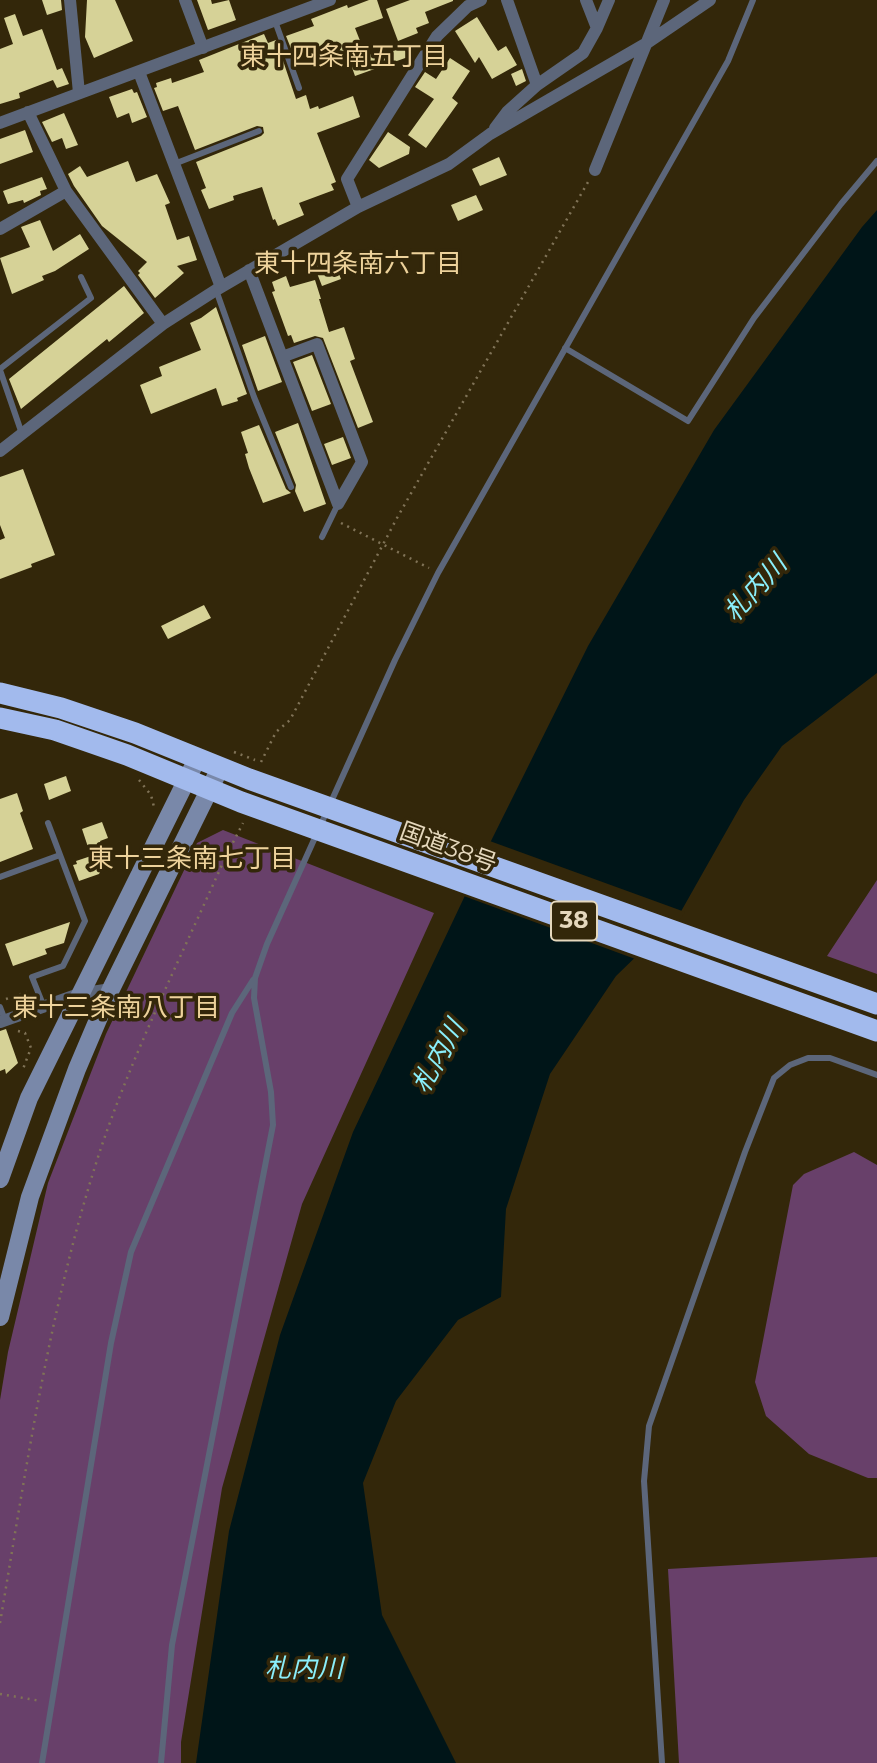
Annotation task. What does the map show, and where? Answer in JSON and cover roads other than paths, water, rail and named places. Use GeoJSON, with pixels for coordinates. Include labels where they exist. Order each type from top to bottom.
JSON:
{"type":"FeatureCollection","features":[{"type":"Feature","properties":{"kind":"highway","name":"国道38号"},"geometry":{"type":"LineString","coordinates":[[0,693],[61,708],[135,733],[220,768],[877,1004]]}},
{"type":"Feature","properties":{"kind":"highway","name":"国道38号"},"geometry":{"type":"LineString","coordinates":[[0,718],[55,730],[127,755],[210,790],[877,1031]]}},
{"type":"Feature","properties":{"kind":"street"},"geometry":{"type":"LineString","coordinates":[[71,0],[79,93]]}},
{"type":"Feature","properties":{"kind":"street"},"geometry":{"type":"LineString","coordinates":[[186,0],[203,48]]}},
{"type":"Feature","properties":{"kind":"street"},"geometry":{"type":"LineString","coordinates":[[0,123],[275,21],[299,6],[330,0]]}},
{"type":"Feature","properties":{"kind":"street"},"geometry":{"type":"LineString","coordinates":[[358,207],[347,178],[437,36],[468,6],[481,0]]}},
{"type":"Feature","properties":{"kind":"street"},"geometry":{"type":"LineString","coordinates":[[507,0],[537,85]]}},
{"type":"Feature","properties":{"kind":"street"},"geometry":{"type":"LineString","coordinates":[[586,0],[597,28]]}},
{"type":"Feature","properties":{"kind":"street"},"geometry":{"type":"LineString","coordinates":[[490,134],[507,112],[537,85],[583,53],[609,0]]}},
{"type":"Feature","properties":{"kind":"street"},"geometry":{"type":"LineString","coordinates":[[595,170],[664,0]]}},
{"type":"Feature","properties":{"kind":"street"},"geometry":{"type":"LineString","coordinates":[[0,451],[163,324],[218,288],[358,207],[449,164],[490,134],[647,43],[710,0]]}},
{"type":"Feature","properties":{"kind":"street"},"geometry":{"type":"LineString","coordinates":[[139,72],[218,288]]}},
{"type":"Feature","properties":{"kind":"street"},"geometry":{"type":"LineString","coordinates":[[28,112],[66,191],[163,324]]}},
{"type":"Feature","properties":{"kind":"street"},"geometry":{"type":"LineString","coordinates":[[0,229],[66,191]]}},
{"type":"Feature","properties":{"kind":"street"},"geometry":{"type":"LineString","coordinates":[[249,270],[338,505]]}},
{"type":"Feature","properties":{"kind":"street"},"geometry":{"type":"LineString","coordinates":[[282,357],[317,344],[362,462],[338,505]]}},
{"type":"Feature","properties":{"kind":"street"},"geometry":{"type":"LineString","coordinates":[[0,1179],[29,1098],[197,759]]}},
{"type":"Feature","properties":{"kind":"street"},"geometry":{"type":"LineString","coordinates":[[0,1317],[30,1197],[77,1069],[111,989],[220,768]]}},
{"type":"Feature","properties":{"kind":"street"},"geometry":{"type":"LineString","coordinates":[[3,1021],[79,994],[111,989]]}},
{"type":"Feature","properties":{"kind":"lane"},"geometry":{"type":"LineString","coordinates":[[42,1763],[111,1343],[131,1252],[232,1013],[255,978],[267,944],[395,660],[438,573],[728,61],[753,0]]}},
{"type":"Feature","properties":{"kind":"lane"},"geometry":{"type":"LineString","coordinates":[[275,21],[299,88]]}},
{"type":"Feature","properties":{"kind":"lane"},"geometry":{"type":"LineString","coordinates":[[174,164],[259,131]]}},
{"type":"Feature","properties":{"kind":"lane"},"geometry":{"type":"LineString","coordinates":[[565,348],[688,421],[754,318],[841,204],[877,162]]}},
{"type":"Feature","properties":{"kind":"lane"},"geometry":{"type":"LineString","coordinates":[[22,434],[0,369],[91,299],[80,277]]}},
{"type":"Feature","properties":{"kind":"lane"},"geometry":{"type":"LineString","coordinates":[[218,288],[254,397],[291,487]]}},
{"type":"Feature","properties":{"kind":"lane"},"geometry":{"type":"LineString","coordinates":[[322,537],[338,505]]}},
{"type":"Feature","properties":{"kind":"lane"},"geometry":{"type":"LineString","coordinates":[[44,1007],[32,978],[63,966],[85,921],[48,823]]}},
{"type":"Feature","properties":{"kind":"lane"},"geometry":{"type":"LineString","coordinates":[[0,877],[60,855]]}},
{"type":"Feature","properties":{"kind":"lane"},"geometry":{"type":"LineString","coordinates":[[161,1763],[172,1645],[273,1125],[271,1092],[254,998],[255,978]]}},
{"type":"Feature","properties":{"kind":"lane"},"geometry":{"type":"LineString","coordinates":[[0,1007],[3,1021]]}},
{"type":"Feature","properties":{"kind":"lane"},"geometry":{"type":"LineString","coordinates":[[662,1763],[643,1481],[649,1426],[745,1152],[774,1078],[790,1065],[808,1058],[830,1058],[877,1075]]}},
{"type":"Feature","properties":{"kind":"water","name":"札内川"},"geometry":{"type":"Polygon","coordinates":[[[877,210],[877,673],[782,746],[744,800],[679,915],[616,976],[550,1074],[506,1209],[501,1297],[458,1320],[396,1401],[363,1483],[382,1615],[456,1763],[196,1763],[229,1531],[280,1335],[353,1132],[488,847],[588,646],[714,430],[877,210]]]}},
{"type":"Feature","properties":{"kind":"district","name":"東十四条南五丁目"},"geometry":{"type":"Point","coordinates":[344,57]}},
{"type":"Feature","properties":{"kind":"district","name":"東十四条南六丁目"},"geometry":{"type":"Point","coordinates":[358,264]}},
{"type":"Feature","properties":{"kind":"district","name":"東十三条南七丁目"},"geometry":{"type":"Point","coordinates":[192,859]}},
{"type":"Feature","properties":{"kind":"district","name":"東十三条南八丁目"},"geometry":{"type":"Point","coordinates":[116,1008]}}]}
